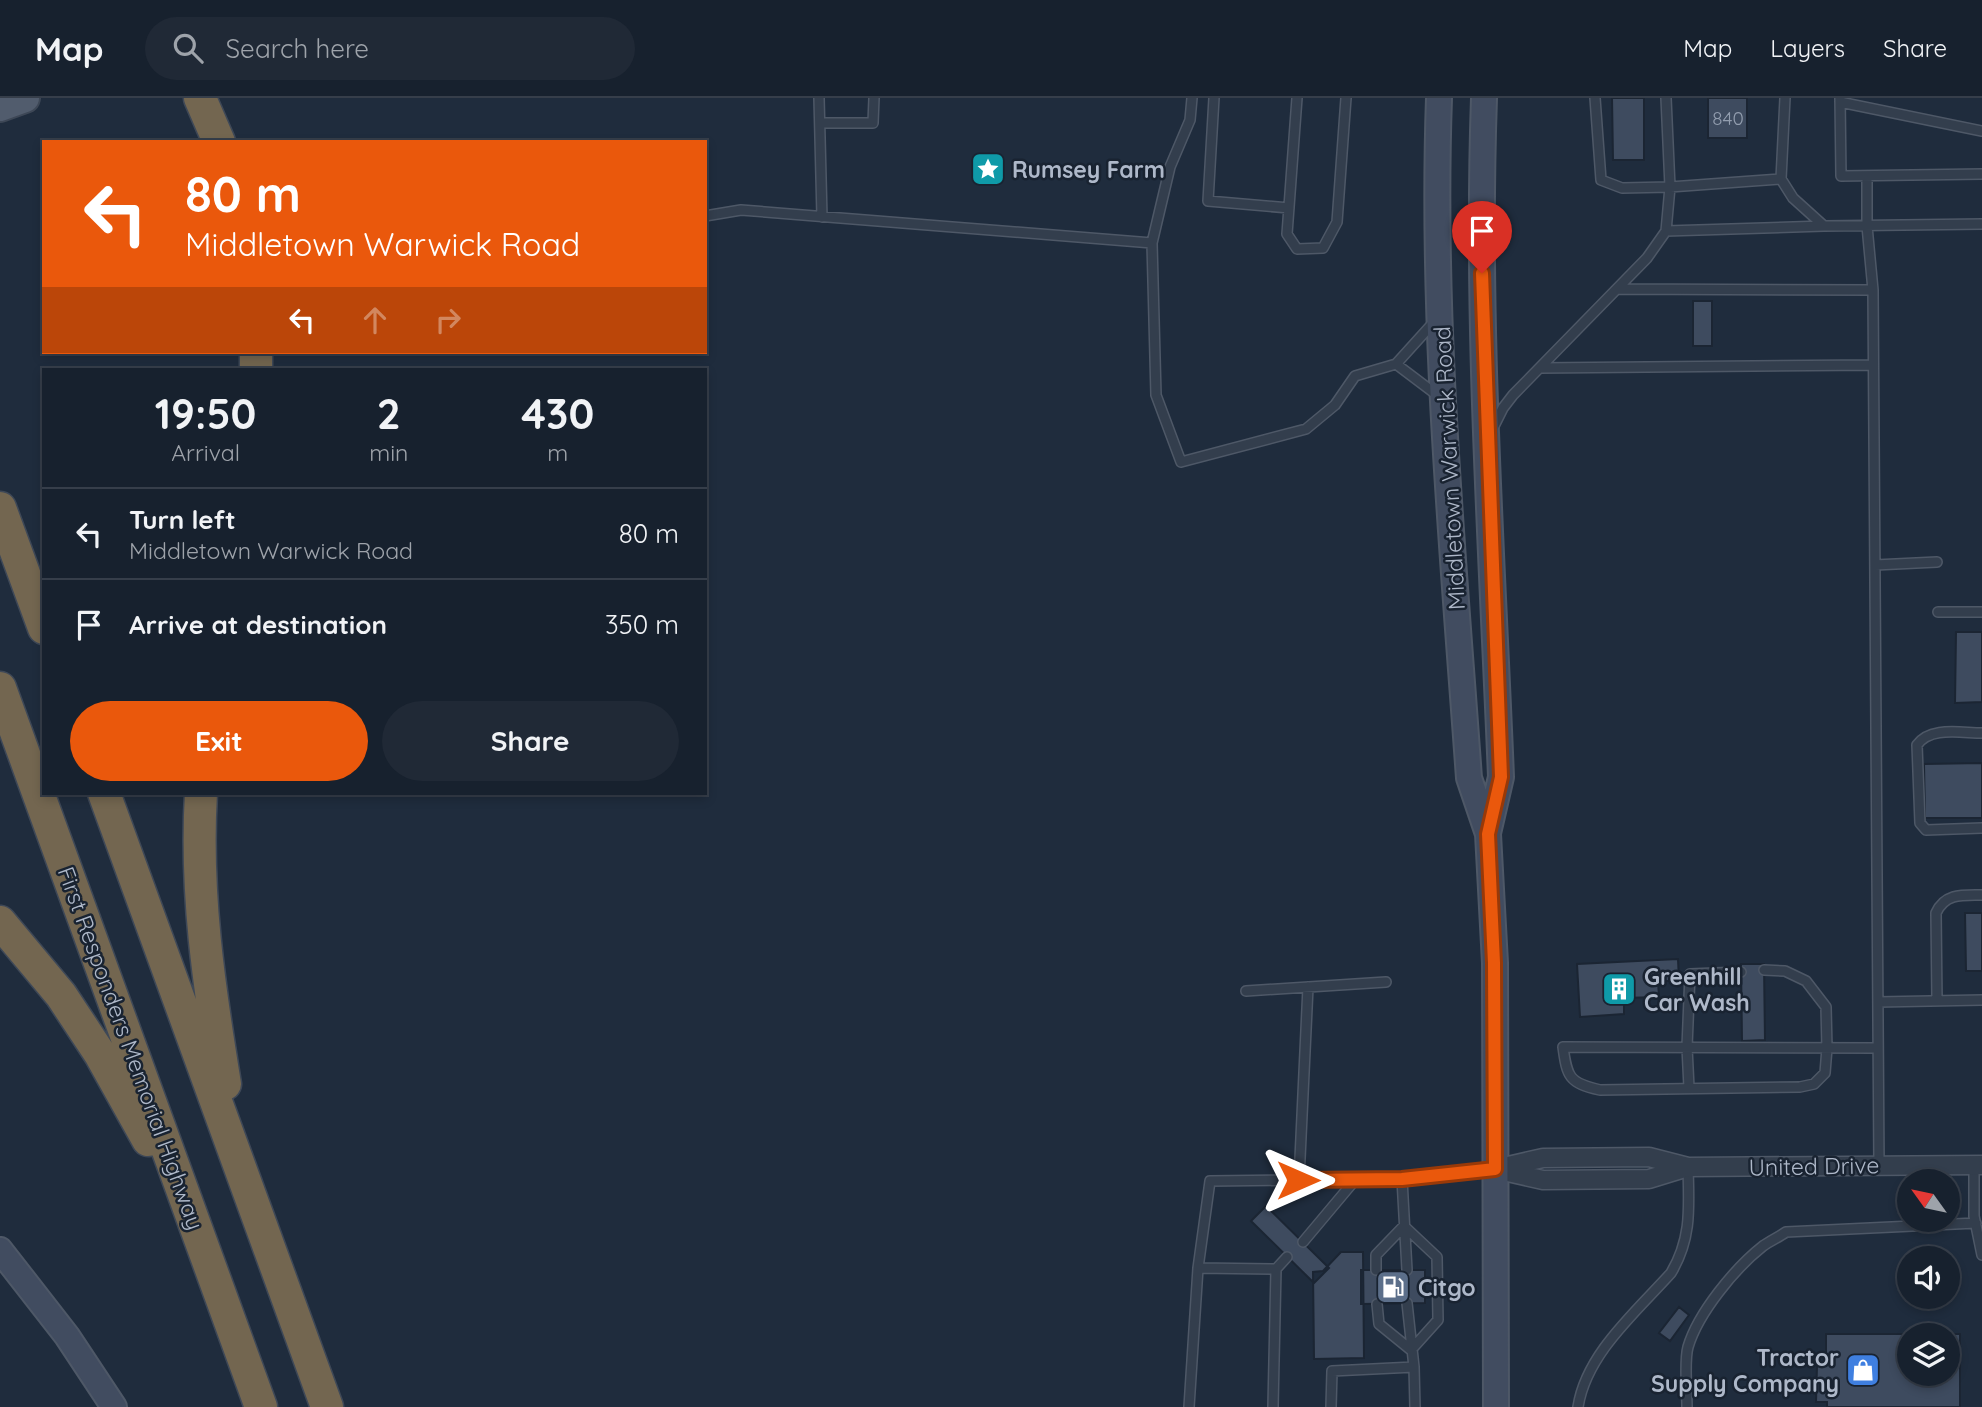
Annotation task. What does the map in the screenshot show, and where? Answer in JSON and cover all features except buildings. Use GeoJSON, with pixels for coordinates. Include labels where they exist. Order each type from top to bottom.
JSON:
{"type":"FeatureCollection","features":[{"type":"Feature","properties":{"kind":"highway"},"geometry":{"type":"LineString","coordinates":[[0,508],[42,623]]}},
{"type":"Feature","properties":{"kind":"highway","name":"First Responders Memorial Highway"},"geometry":{"type":"LineString","coordinates":[[0,688],[261,1407]]}},
{"type":"Feature","properties":{"kind":"highway"},"geometry":{"type":"LineString","coordinates":[[105,795],[327,1407]]}},
{"type":"Feature","properties":{"kind":"highway"},"geometry":{"type":"LineString","coordinates":[[201,795],[199,880],[203,935],[239,1165]]}},
{"type":"Feature","properties":{"kind":"highway"},"geometry":{"type":"LineString","coordinates":[[0,922],[61,995],[100,1054],[195,1224]]}},
{"type":"Feature","properties":{"kind":"main road"},"geometry":{"type":"LineString","coordinates":[[0,107],[25,98]]}},
{"type":"Feature","properties":{"kind":"street","name":"Middletown Warwick Road"},"geometry":{"type":"LineString","coordinates":[[1439,98],[1436,228],[1442,398],[1469,778],[1488,834]]}},
{"type":"Feature","properties":{"kind":"street","name":"Middletown Warwick Road"},"geometry":{"type":"LineString","coordinates":[[1484,98],[1482,267],[1501,777],[1488,834],[1494,963],[1496,1407]]}},
{"type":"Feature","properties":{"kind":"street","name":"United Drive"},"geometry":{"type":"LineString","coordinates":[[1495,1169],[1543,1180],[1649,1179],[1688,1167],[1978,1165]]}},
{"type":"Feature","properties":{"kind":"street"},"geometry":{"type":"LineString","coordinates":[[0,1250],[67,1336],[114,1407]]}},
{"type":"Feature","properties":{"kind":"lane"},"geometry":{"type":"LineString","coordinates":[[820,98],[822,217]]}},
{"type":"Feature","properties":{"kind":"lane"},"geometry":{"type":"LineString","coordinates":[[820,123],[873,123],[874,98]]}},
{"type":"Feature","properties":{"kind":"lane"},"geometry":{"type":"LineString","coordinates":[[1192,98],[1190,120],[1170,167],[1152,243],[1156,395],[1181,462],[1306,429],[1335,405],[1355,376],[1396,364],[1440,316]]}},
{"type":"Feature","properties":{"kind":"lane"},"geometry":{"type":"LineString","coordinates":[[1214,98],[1208,201],[1289,208]]}},
{"type":"Feature","properties":{"kind":"lane"},"geometry":{"type":"LineString","coordinates":[[1297,98],[1287,234],[1297,249],[1324,248],[1337,222],[1346,98]]}},
{"type":"Feature","properties":{"kind":"lane"},"geometry":{"type":"LineString","coordinates":[[1595,98],[1601,180],[1622,188],[1781,179]]}},
{"type":"Feature","properties":{"kind":"lane"},"geometry":{"type":"LineString","coordinates":[[1487,441],[1503,408],[1647,258],[1666,231],[1670,187],[1666,98]]}},
{"type":"Feature","properties":{"kind":"lane"},"geometry":{"type":"LineString","coordinates":[[1785,98],[1781,179],[1793,198],[1824,226]]}},
{"type":"Feature","properties":{"kind":"lane"},"geometry":{"type":"LineString","coordinates":[[1982,131],[1840,100],[1841,176],[1982,174]]}},
{"type":"Feature","properties":{"kind":"lane"},"geometry":{"type":"LineString","coordinates":[[1867,176],[1873,365],[1879,1166]]}},
{"type":"Feature","properties":{"kind":"lane"},"geometry":{"type":"LineString","coordinates":[[707,216],[741,210],[1152,243]]}},
{"type":"Feature","properties":{"kind":"lane"},"geometry":{"type":"LineString","coordinates":[[1666,231],[1982,224]]}},
{"type":"Feature","properties":{"kind":"lane"},"geometry":{"type":"LineString","coordinates":[[1618,289],[1872,290]]}},
{"type":"Feature","properties":{"kind":"lane"},"geometry":{"type":"LineString","coordinates":[[1396,364],[1442,398]]}},
{"type":"Feature","properties":{"kind":"lane"},"geometry":{"type":"LineString","coordinates":[[1540,368],[1873,365]]}},
{"type":"Feature","properties":{"kind":"lane"},"geometry":{"type":"LineString","coordinates":[[1875,565],[1937,562]]}},
{"type":"Feature","properties":{"kind":"lane"},"geometry":{"type":"LineString","coordinates":[[1938,612],[1982,612]]}},
{"type":"Feature","properties":{"kind":"lane"},"geometry":{"type":"LineString","coordinates":[[1982,733],[1935,733],[1923,737],[1917,745],[1920,823],[1926,830],[1982,828]]}},
{"type":"Feature","properties":{"kind":"lane"},"geometry":{"type":"LineString","coordinates":[[1937,1001],[1936,913],[1948,898],[1982,895]]}},
{"type":"Feature","properties":{"kind":"lane"},"geometry":{"type":"LineString","coordinates":[[1765,970],[1785,971],[1806,981],[1826,1007],[1827,1048],[1825,1073],[1814,1084],[1800,1087],[1600,1090],[1579,1085],[1566,1069],[1563,1046],[1827,1048],[1878,1048]]}},
{"type":"Feature","properties":{"kind":"lane"},"geometry":{"type":"LineString","coordinates":[[1689,1088],[1687,1047],[1690,974],[1741,972]]}},
{"type":"Feature","properties":{"kind":"lane"},"geometry":{"type":"LineString","coordinates":[[1246,990],[1386,982]]}},
{"type":"Feature","properties":{"kind":"lane"},"geometry":{"type":"LineString","coordinates":[[1298,1180],[1308,987]]}},
{"type":"Feature","properties":{"kind":"lane"},"geometry":{"type":"LineString","coordinates":[[1878,1002],[1982,1000]]}},
{"type":"Feature","properties":{"kind":"lane"},"geometry":{"type":"LineString","coordinates":[[1978,1165],[1976,1223],[1982,1255]]}},
{"type":"Feature","properties":{"kind":"lane"},"geometry":{"type":"LineString","coordinates":[[1578,1407],[1586,1378],[1601,1352],[1671,1273],[1679,1259],[1688,1224],[1688,1167]]}},
{"type":"Feature","properties":{"kind":"lane"},"geometry":{"type":"LineString","coordinates":[[1189,1407],[1198,1268],[1210,1181],[1402,1179],[1495,1169]]}},
{"type":"Feature","properties":{"kind":"lane"},"geometry":{"type":"LineString","coordinates":[[1402,1179],[1407,1270]]}},
{"type":"Feature","properties":{"kind":"lane"},"geometry":{"type":"LineString","coordinates":[[1303,1242],[1355,1180]]}},
{"type":"Feature","properties":{"kind":"lane"},"geometry":{"type":"LineString","coordinates":[[1687,1407],[1687,1349],[1696,1329],[1717,1295],[1749,1258],[1766,1244],[1787,1232],[1976,1223]]}},
{"type":"Feature","properties":{"kind":"lane"},"geometry":{"type":"LineString","coordinates":[[1376,1270],[1376,1255],[1404,1226]]}},
{"type":"Feature","properties":{"kind":"lane"},"geometry":{"type":"LineString","coordinates":[[1404,1226],[1437,1257],[1438,1320],[1411,1350]]}},
{"type":"Feature","properties":{"kind":"lane"},"geometry":{"type":"LineString","coordinates":[[1273,1407],[1276,1269],[1287,1257]]}},
{"type":"Feature","properties":{"kind":"lane"},"geometry":{"type":"LineString","coordinates":[[1198,1268],[1276,1269]]}},
{"type":"Feature","properties":{"kind":"lane"},"geometry":{"type":"LineString","coordinates":[[1407,1303],[1415,1407]]}},
{"type":"Feature","properties":{"kind":"lane"},"geometry":{"type":"LineString","coordinates":[[1377,1304],[1379,1324],[1411,1350]]}},
{"type":"Feature","properties":{"kind":"lane"},"geometry":{"type":"LineString","coordinates":[[1331,1407],[1332,1371],[1414,1367]]}},
{"type":"Feature","properties":{"kind":"place","name":"Rumsey Farm"},"geometry":{"type":"Point","coordinates":[988,169]}},
{"type":"Feature","properties":{"kind":"place","name":"Greenhill Car Wash"},"geometry":{"type":"Point","coordinates":[1619,989]}},
{"type":"Feature","properties":{"kind":"place","name":"Citgo"},"geometry":{"type":"Point","coordinates":[1393,1287]}},
{"type":"Feature","properties":{"kind":"place","name":"Tractor Supply Company"},"geometry":{"type":"Point","coordinates":[1863,1370]}},
{"type":"Feature","properties":{"kind":"route"},"geometry":{"type":"LineString","coordinates":[[1298,1180],[1402,1179],[1495,1169],[1494,963],[1488,834],[1501,777],[1482,273]]}}]}
